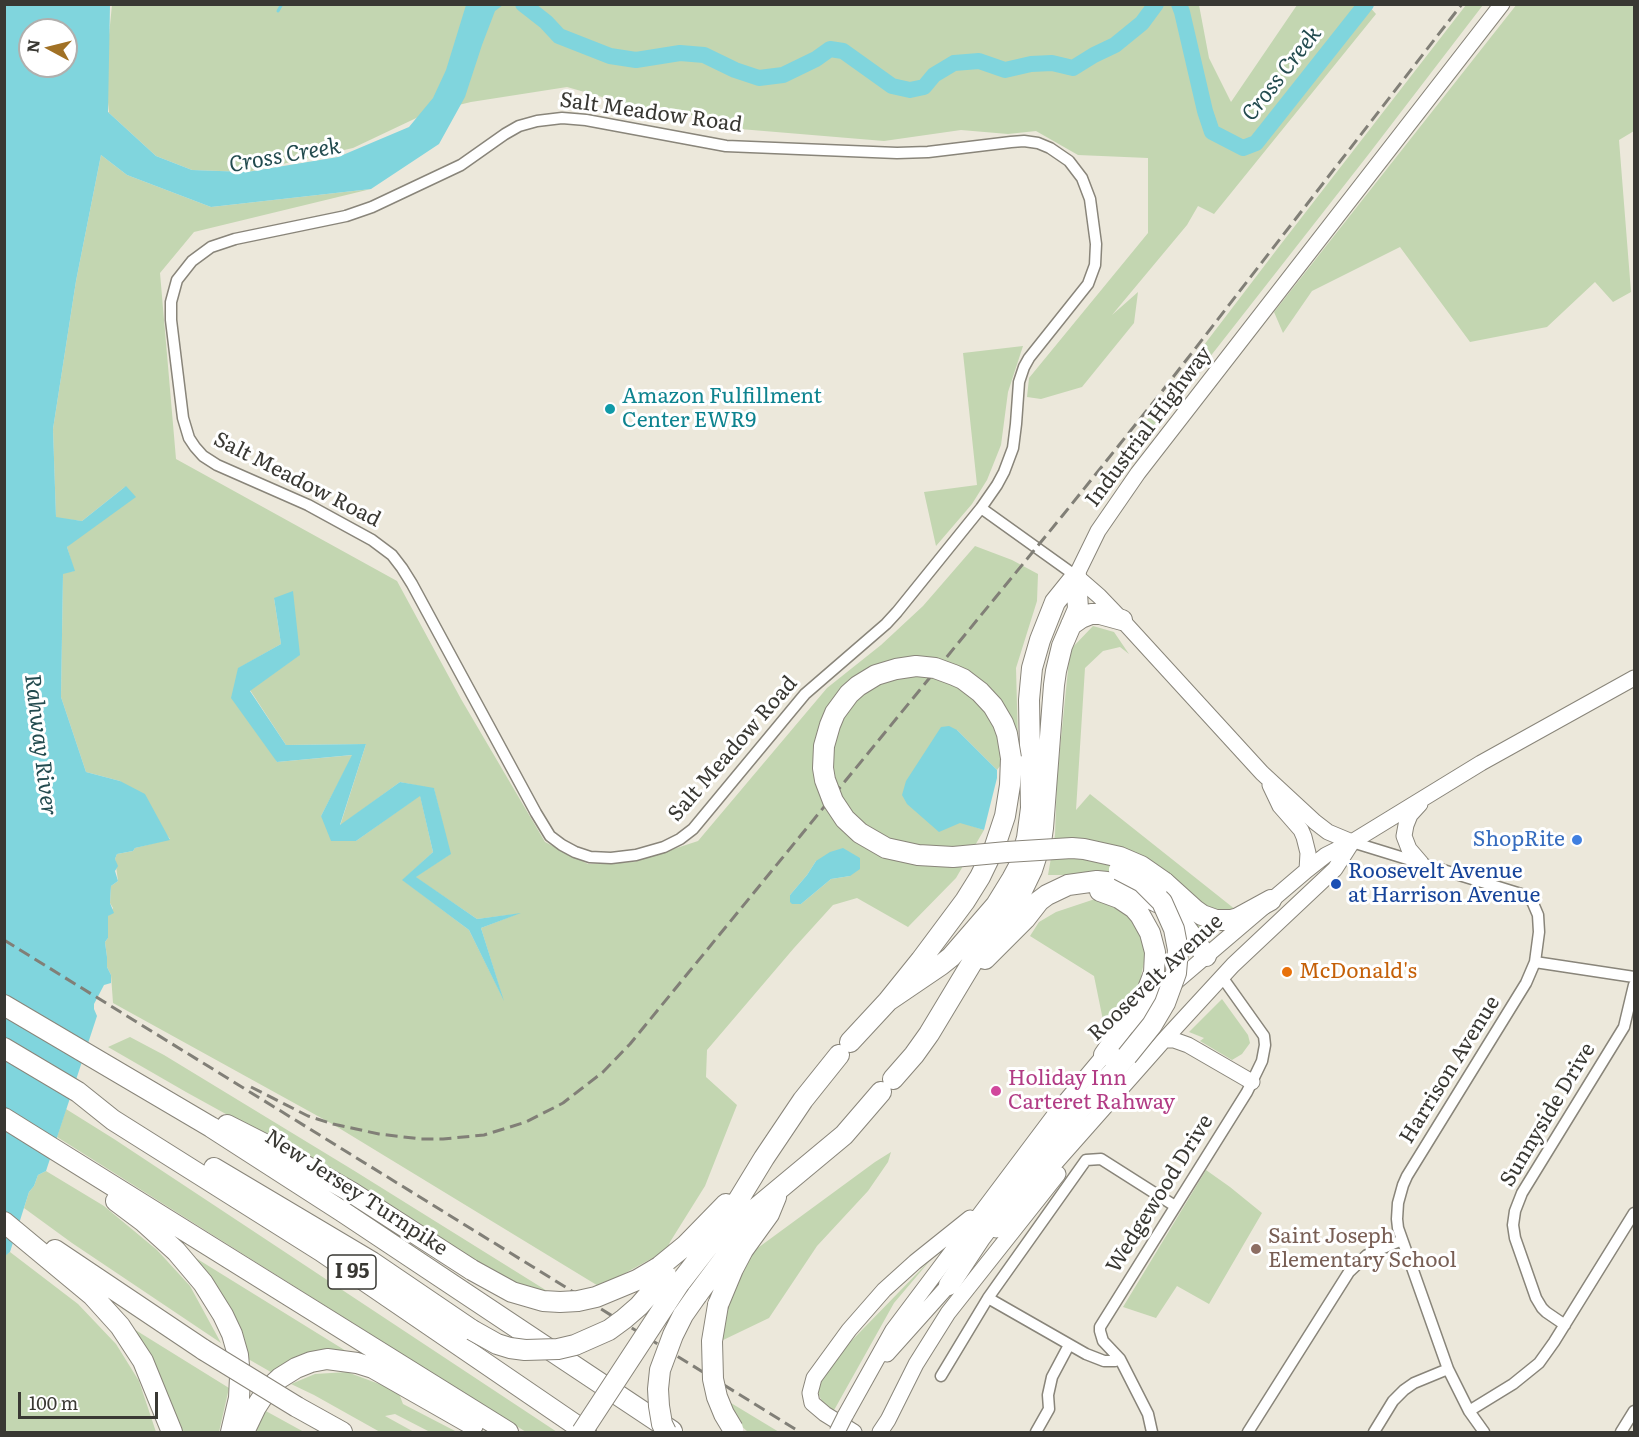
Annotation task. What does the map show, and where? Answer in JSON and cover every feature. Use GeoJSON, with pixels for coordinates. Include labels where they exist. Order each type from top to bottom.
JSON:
{"type":"FeatureCollection","features":[{"type":"Feature","properties":{"kind":"highway"},"geometry":{"type":"LineString","coordinates":[[114,1115],[344,1245],[472,1330],[497,1344],[525,1350],[558,1349],[575,1345],[609,1330],[745,1231],[779,1190],[844,1135],[925,1040],[985,941],[1017,899],[1026,884],[1041,842],[1054,686],[1062,646],[1078,609],[1076,576]]}},
{"type":"Feature","properties":{"kind":"highway"},"geometry":{"type":"LineString","coordinates":[[888,1001],[951,957],[996,906],[1019,866],[1030,816],[1029,700],[1032,668],[1055,602],[1076,576]]}},
{"type":"Feature","properties":{"kind":"highway"},"geometry":{"type":"LineString","coordinates":[[1071,625],[1081,618],[1095,614],[1122,620]]}},
{"type":"Feature","properties":{"kind":"highway"},"geometry":{"type":"LineString","coordinates":[[591,1432],[665,1317],[677,1282],[717,1235],[803,1100],[844,1049],[888,1001],[954,915],[972,890],[988,861],[995,846],[1005,816],[1010,785],[1011,758],[1003,723],[987,699],[963,679],[935,668],[906,667],[876,675],[858,686],[835,713],[830,725],[824,746],[823,768],[833,801],[845,819],[860,833],[886,848],[918,855],[953,857],[1070,860],[1097,863],[1122,871],[1142,882],[1156,896],[1167,912],[1174,929],[1178,950],[1176,973],[1170,993],[1159,1014],[1127,1056],[1038,1161],[980,1238],[949,1285]]}},
{"type":"Feature","properties":{"kind":"highway"},"geometry":{"type":"LineString","coordinates":[[953,857],[1072,848],[1120,857],[1142,866],[1195,910],[1216,920],[1231,921],[1271,900]]}},
{"type":"Feature","properties":{"kind":"highway"},"geometry":{"type":"LineString","coordinates":[[954,991],[1039,901],[1058,889],[1088,881],[1107,882],[1127,887],[1163,905],[1181,921],[1206,957]]}},
{"type":"Feature","properties":{"kind":"highway"},"geometry":{"type":"LineString","coordinates":[[1024,919],[1044,904],[1063,894],[1092,890],[1119,898],[1134,908],[1146,924],[1155,951],[1155,963],[1150,983],[1140,1004],[1104,1055]]}},
{"type":"Feature","properties":{"kind":"highway"},"geometry":{"type":"LineString","coordinates":[[4,1005],[179,1109],[290,1157],[351,1192],[472,1270],[512,1292],[543,1301],[578,1301],[596,1297],[637,1280],[677,1282]]}},
{"type":"Feature","properties":{"kind":"highway","name":"I 95"},"geometry":{"type":"LineString","coordinates":[[4,1048],[114,1115],[331,1257],[584,1432]]}},
{"type":"Feature","properties":{"kind":"highway","name":"I 95"},"geometry":{"type":"LineString","coordinates":[[4,1118],[90,1177],[508,1432]]}},
{"type":"Feature","properties":{"kind":"highway","name":"New Jersey Turnpike"},"geometry":{"type":"LineString","coordinates":[[211,1122],[674,1432]]}},
{"type":"Feature","properties":{"kind":"highway"},"geometry":{"type":"LineString","coordinates":[[4,1125],[90,1177],[160,1236],[190,1267],[213,1297],[232,1334],[238,1355],[239,1398],[231,1432]]}},
{"type":"Feature","properties":{"kind":"highway"},"geometry":{"type":"LineString","coordinates":[[584,1432],[677,1282],[705,1226],[764,1158]]}},
{"type":"Feature","properties":{"kind":"highway"},"geometry":{"type":"LineString","coordinates":[[735,1431],[724,1414],[713,1379],[712,1341],[718,1305],[743,1250],[769,1214],[779,1190]]}},
{"type":"Feature","properties":{"kind":"highway"},"geometry":{"type":"LineString","coordinates":[[4,1213],[56,1258],[74,1280],[107,1310],[132,1342],[152,1380],[172,1432]]}},
{"type":"Feature","properties":{"kind":"highway"},"geometry":{"type":"LineString","coordinates":[[4,1222],[56,1258],[204,1350],[342,1432]]}},
{"type":"Feature","properties":{"kind":"highway"},"geometry":{"type":"LineString","coordinates":[[666,1432],[662,1424],[658,1389],[664,1355],[683,1315],[677,1282]]}},
{"type":"Feature","properties":{"kind":"highway"},"geometry":{"type":"LineString","coordinates":[[244,1432],[267,1390],[280,1378],[296,1368],[327,1359],[357,1362],[373,1368],[486,1432]]}},
{"type":"Feature","properties":{"kind":"main road","name":"Industrial Highway"},"geometry":{"type":"LineString","coordinates":[[1076,576],[1098,531],[1138,473],[1502,4]]}},
{"type":"Feature","properties":{"kind":"main road"},"geometry":{"type":"LineString","coordinates":[[1076,576],[1122,620],[1266,777],[1315,822],[1352,842]]}},
{"type":"Feature","properties":{"kind":"main road","name":"Roosevelt Avenue"},"geometry":{"type":"LineString","coordinates":[[837,1432],[893,1330],[1059,1109],[1104,1055],[1154,1003],[1326,855],[1352,842],[1481,763],[1635,678]]}},
{"type":"Feature","properties":{"kind":"main road"},"geometry":{"type":"LineString","coordinates":[[1266,777],[1280,806],[1304,837],[1308,853],[1306,870]]}},
{"type":"Feature","properties":{"kind":"main road"},"geometry":{"type":"LineString","coordinates":[[1421,863],[1409,849],[1404,836],[1410,815],[1432,792]]}},
{"type":"Feature","properties":{"kind":"main road","name":"Roosevelt Avenue"},"geometry":{"type":"LineString","coordinates":[[867,1377],[1164,1040],[1222,977],[1335,869],[1352,842]]}},
{"type":"Feature","properties":{"kind":"main road"},"geometry":{"type":"LineString","coordinates":[[1206,957],[1222,977]]}},
{"type":"Feature","properties":{"kind":"main road"},"geometry":{"type":"LineString","coordinates":[[1164,1040],[1174,1040],[1188,1045],[1252,1082]]}},
{"type":"Feature","properties":{"kind":"main road"},"geometry":{"type":"LineString","coordinates":[[880,1432],[916,1364],[948,1313],[1083,1142],[1100,1112]]}},
{"type":"Feature","properties":{"kind":"main road"},"geometry":{"type":"LineString","coordinates":[[854,1432],[812,1403],[810,1393],[814,1378],[849,1329],[884,1290],[990,1200]]}},
{"type":"Feature","properties":{"kind":"street","name":"Salt Meadow Road"},"geometry":{"type":"LineString","coordinates":[[544,119],[586,120],[726,146],[897,153],[928,152],[1024,141],[1038,143],[1069,161],[1083,178],[1088,192],[1095,235],[1095,265],[1084,290],[1024,367],[1019,382],[1011,454],[998,485],[981,508],[897,612],[805,694],[687,834],[664,847],[636,855],[604,858],[583,855],[556,841],[541,822],[421,599],[408,576],[392,555],[372,540],[308,505],[217,465],[203,456],[195,447],[184,426],[171,320],[172,295],[177,280],[186,267],[198,255],[211,247],[235,239],[346,216],[372,207],[461,165],[512,130],[544,119]]}},
{"type":"Feature","properties":{"kind":"street"},"geometry":{"type":"LineString","coordinates":[[981,508],[1076,576]]}},
{"type":"Feature","properties":{"kind":"street","name":"Harrison Avenue"},"geometry":{"type":"LineString","coordinates":[[1352,842],[1521,894],[1534,904],[1538,915],[1539,932],[1535,962],[1527,983],[1403,1185],[1397,1212],[1398,1228],[1448,1369],[1469,1411],[1484,1432]]}},
{"type":"Feature","properties":{"kind":"street"},"geometry":{"type":"LineString","coordinates":[[1535,962],[1635,977]]}},
{"type":"Feature","properties":{"kind":"street","name":"Wedgewood Drive"},"geometry":{"type":"LineString","coordinates":[[1152,1432],[1148,1414],[1120,1359],[1103,1341],[1100,1327],[1252,1082],[1264,1056],[1264,1036],[1222,977]]}},
{"type":"Feature","properties":{"kind":"street","name":"Sunnyside Drive"},"geometry":{"type":"LineString","coordinates":[[1565,1325],[1546,1312],[1536,1298],[1515,1238],[1513,1225],[1515,1210],[1522,1193],[1624,1027],[1635,985]]}},
{"type":"Feature","properties":{"kind":"street"},"geometry":{"type":"LineString","coordinates":[[941,1376],[988,1298],[1086,1160],[1101,1159],[1175,1206]]}},
{"type":"Feature","properties":{"kind":"street"},"geometry":{"type":"LineString","coordinates":[[1469,1411],[1532,1371],[1547,1353],[1635,1213]]}},
{"type":"Feature","properties":{"kind":"street"},"geometry":{"type":"LineString","coordinates":[[1248,1432],[1349,1272],[1366,1255],[1402,1240]]}},
{"type":"Feature","properties":{"kind":"street"},"geometry":{"type":"LineString","coordinates":[[988,1298],[1068,1346],[1104,1361],[1120,1359]]}},
{"type":"Feature","properties":{"kind":"street"},"geometry":{"type":"LineString","coordinates":[[1036,1432],[1049,1409],[1048,1395],[1052,1377],[1068,1346]]}},
{"type":"Feature","properties":{"kind":"street"},"geometry":{"type":"LineString","coordinates":[[1374,1432],[1404,1390],[1414,1383],[1448,1369]]}},
{"type":"Feature","properties":{"kind":"street"},"geometry":{"type":"LineString","coordinates":[[1621,1432],[1635,1411]]}},
{"type":"Feature","properties":{"kind":"green space"},"geometry":{"type":"Polygon","coordinates":[[[1517,4],[1634,5],[1634,131],[1619,140],[1631,292],[1613,302],[1595,282],[1547,327],[1470,342],[1400,247],[1312,291],[1283,333],[1274,312],[1517,4]]]}},
{"type":"Feature","properties":{"kind":"green space"},"geometry":{"type":"Polygon","coordinates":[[[112,5],[1199,5],[1209,58],[1231,102],[1297,5],[1368,5],[1376,14],[1214,214],[1198,206],[1187,225],[1112,315],[1138,292],[1134,323],[1082,387],[1041,399],[1027,397],[1029,378],[1148,233],[1148,158],[1078,155],[1036,131],[1008,134],[961,130],[884,141],[716,127],[691,115],[644,109],[567,87],[471,102],[429,112],[353,148],[247,172],[192,170],[156,156],[108,112],[105,75],[112,5]]]}},
{"type":"Feature","properties":{"kind":"green space"},"geometry":{"type":"Polygon","coordinates":[[[1466,5],[1483,5],[1094,505],[1085,501],[1281,244],[1466,5]]]}},
{"type":"Feature","properties":{"kind":"green space"},"geometry":{"type":"Polygon","coordinates":[[[101,155],[127,175],[211,207],[371,189],[194,232],[160,273],[176,459],[397,581],[461,699],[545,842],[588,864],[634,862],[698,841],[827,688],[881,645],[923,606],[975,546],[1012,560],[1038,574],[1037,601],[1016,668],[1018,742],[997,770],[957,730],[960,822],[984,830],[956,878],[908,927],[857,898],[833,905],[707,1050],[706,1077],[737,1105],[705,1186],[667,1250],[600,1287],[334,1125],[113,1003],[105,942],[108,938],[108,916],[113,908],[110,903],[111,886],[118,881],[115,859],[117,854],[170,839],[120,781],[86,772],[61,697],[63,573],[74,571],[67,547],[126,486],[82,521],[56,518],[53,429],[76,281],[101,155]],[[274,598],[281,644],[239,668],[277,762],[353,755],[321,816],[356,841],[420,795],[433,852],[403,880],[469,930],[502,996],[481,928],[517,914],[477,919],[415,877],[450,854],[434,789],[400,782],[340,826],[366,744],[286,745],[250,690],[299,655],[274,598]],[[816,861],[790,895],[801,904],[831,879],[850,876],[816,861]]]}},
{"type":"Feature","properties":{"kind":"green space"},"geometry":{"type":"Polygon","coordinates":[[[1023,346],[1008,392],[1001,445],[987,480],[972,504],[936,546],[924,492],[977,485],[963,353],[1023,346]]]}},
{"type":"Feature","properties":{"kind":"green space"},"geometry":{"type":"Polygon","coordinates":[[[1093,626],[1114,632],[1129,654],[1120,647],[1103,651],[1085,668],[1076,810],[1090,794],[1236,910],[1206,938],[1187,916],[1117,875],[1048,875],[1055,835],[1057,778],[1070,650],[1093,626]]]}},
{"type":"Feature","properties":{"kind":"green space"},"geometry":{"type":"Polygon","coordinates":[[[1095,899],[1128,914],[1147,948],[1139,986],[1105,1030],[1094,976],[1030,936],[1039,922],[1056,912],[1095,899]]]}},
{"type":"Feature","properties":{"kind":"green space"},"geometry":{"type":"Polygon","coordinates":[[[1222,999],[1248,1035],[1250,1043],[1242,1054],[1232,1060],[1200,1041],[1204,1038],[1189,1032],[1222,999]]]}},
{"type":"Feature","properties":{"kind":"green space"},"geometry":{"type":"Polygon","coordinates":[[[130,1037],[164,1055],[353,1170],[552,1294],[516,1287],[302,1156],[108,1047],[130,1037]]]}},
{"type":"Feature","properties":{"kind":"green space"},"geometry":{"type":"Polygon","coordinates":[[[66,1109],[557,1432],[526,1432],[57,1137],[66,1109]]]}},
{"type":"Feature","properties":{"kind":"green space"},"geometry":{"type":"Polygon","coordinates":[[[891,1152],[888,1162],[868,1191],[817,1246],[769,1318],[719,1342],[731,1289],[755,1250],[891,1152]]]}},
{"type":"Feature","properties":{"kind":"green space"},"geometry":{"type":"Polygon","coordinates":[[[1206,1170],[1262,1213],[1209,1304],[1177,1286],[1156,1318],[1123,1307],[1206,1170]]]}},
{"type":"Feature","properties":{"kind":"green space"},"geometry":{"type":"Polygon","coordinates":[[[46,1171],[104,1206],[157,1250],[190,1286],[221,1343],[24,1208],[38,1175],[46,1171]]]}},
{"type":"Feature","properties":{"kind":"green space"},"geometry":{"type":"Polygon","coordinates":[[[10,1252],[78,1304],[116,1344],[139,1381],[156,1432],[5,1432],[4,1256],[10,1252]]]}},
{"type":"Feature","properties":{"kind":"green space"},"geometry":{"type":"Polygon","coordinates":[[[186,1252],[359,1359],[276,1375],[243,1356],[186,1252]]]}},
{"type":"Feature","properties":{"kind":"green space"},"geometry":{"type":"Polygon","coordinates":[[[933,1257],[894,1303],[833,1412],[824,1406],[819,1395],[819,1383],[826,1367],[933,1257]]]}},
{"type":"Feature","properties":{"kind":"green space"},"geometry":{"type":"Polygon","coordinates":[[[129,1326],[229,1388],[219,1432],[175,1432],[129,1326]]]}},
{"type":"Feature","properties":{"kind":"green space"},"geometry":{"type":"Polygon","coordinates":[[[347,1372],[398,1391],[403,1404],[457,1432],[430,1432],[395,1414],[385,1416],[414,1432],[380,1432],[291,1384],[315,1374],[347,1372]]]}},
{"type":"Feature","properties":{"kind":"green space"},"geometry":{"type":"Polygon","coordinates":[[[726,1400],[779,1432],[748,1432],[739,1424],[726,1400]]]}},
{"type":"Feature","properties":{"kind":"green space"},"geometry":{"type":"Polygon","coordinates":[[[264,1410],[304,1432],[254,1432],[264,1410]]]}},
{"type":"Feature","properties":{"kind":"water","name":"Rahway River"},"geometry":{"type":"Polygon","coordinates":[[[5,5],[110,5],[108,112],[156,156],[192,170],[247,172],[338,157],[409,127],[433,98],[446,70],[466,5],[503,5],[495,11],[465,97],[439,144],[371,189],[211,207],[127,175],[101,155],[76,281],[53,429],[56,517],[82,521],[126,486],[136,497],[67,547],[75,571],[63,574],[61,697],[86,772],[120,781],[145,794],[170,840],[117,854],[115,859],[118,866],[115,871],[118,881],[111,886],[110,903],[114,913],[108,916],[108,938],[105,942],[111,983],[104,985],[94,1004],[97,1016],[46,1171],[38,1175],[29,1192],[10,1252],[5,1256],[5,5]]]}},
{"type":"Feature","properties":{"kind":"water"},"geometry":{"type":"Polygon","coordinates":[[[293,591],[300,655],[250,691],[286,745],[366,744],[340,825],[400,782],[434,788],[451,854],[416,877],[477,919],[521,913],[481,928],[504,1001],[469,930],[402,880],[433,852],[420,796],[356,841],[331,841],[321,816],[352,755],[277,762],[231,698],[238,668],[281,644],[274,598],[293,591]]]}},
{"type":"Feature","properties":{"kind":"water"},"geometry":{"type":"Polygon","coordinates":[[[949,726],[957,730],[997,770],[984,830],[960,823],[939,832],[907,804],[902,795],[906,781],[941,727],[949,726]]]}},
{"type":"Feature","properties":{"kind":"water"},"geometry":{"type":"Polygon","coordinates":[[[843,848],[860,858],[860,869],[850,876],[831,879],[801,904],[792,904],[790,895],[816,861],[830,852],[843,848]]]}},
{"type":"Feature","properties":{"kind":"waterway"},"geometry":{"type":"LineString","coordinates":[[278,11],[282,4]]}},
{"type":"Feature","properties":{"kind":"waterway","name":"Cross Creek"},"geometry":{"type":"LineString","coordinates":[[523,4],[546,22],[559,36],[610,56],[636,60],[680,53],[704,55],[735,70],[759,78],[783,75],[816,59],[830,49],[843,51],[892,86],[910,90],[924,87],[934,75],[954,63],[979,61],[1005,70],[1031,64],[1052,63],[1073,68],[1115,45],[1142,23],[1156,4]]}},
{"type":"Feature","properties":{"kind":"waterway","name":"Cross Creek"},"geometry":{"type":"LineString","coordinates":[[1179,4],[1212,132],[1243,148],[1256,143],[1366,4]]}},
{"type":"Feature","properties":{"kind":"railway"},"geometry":{"type":"LineString","coordinates":[[251,1087],[308,1116],[333,1124],[379,1134],[443,1139],[484,1135],[526,1122],[563,1103],[603,1072],[630,1044],[1063,515],[1160,394],[1462,4]]}},
{"type":"Feature","properties":{"kind":"railway"},"geometry":{"type":"LineString","coordinates":[[4,940],[800,1432]]}},
{"type":"Feature","properties":{"kind":"place","name":"Amazon Fulfillment Center EWR9"},"geometry":{"type":"Point","coordinates":[610,409]}},
{"type":"Feature","properties":{"kind":"place","name":"ShopRite"},"geometry":{"type":"Point","coordinates":[1577,840]}},
{"type":"Feature","properties":{"kind":"place","name":"Roosevelt Avenue at Harrison Avenue"},"geometry":{"type":"Point","coordinates":[1336,884]}},
{"type":"Feature","properties":{"kind":"place","name":"McDonald's"},"geometry":{"type":"Point","coordinates":[1287,972]}},
{"type":"Feature","properties":{"kind":"place","name":"Holiday Inn Carteret Rahway"},"geometry":{"type":"Point","coordinates":[996,1091]}},
{"type":"Feature","properties":{"kind":"place","name":"Saint Joseph Elementary School"},"geometry":{"type":"Point","coordinates":[1256,1249]}}]}
